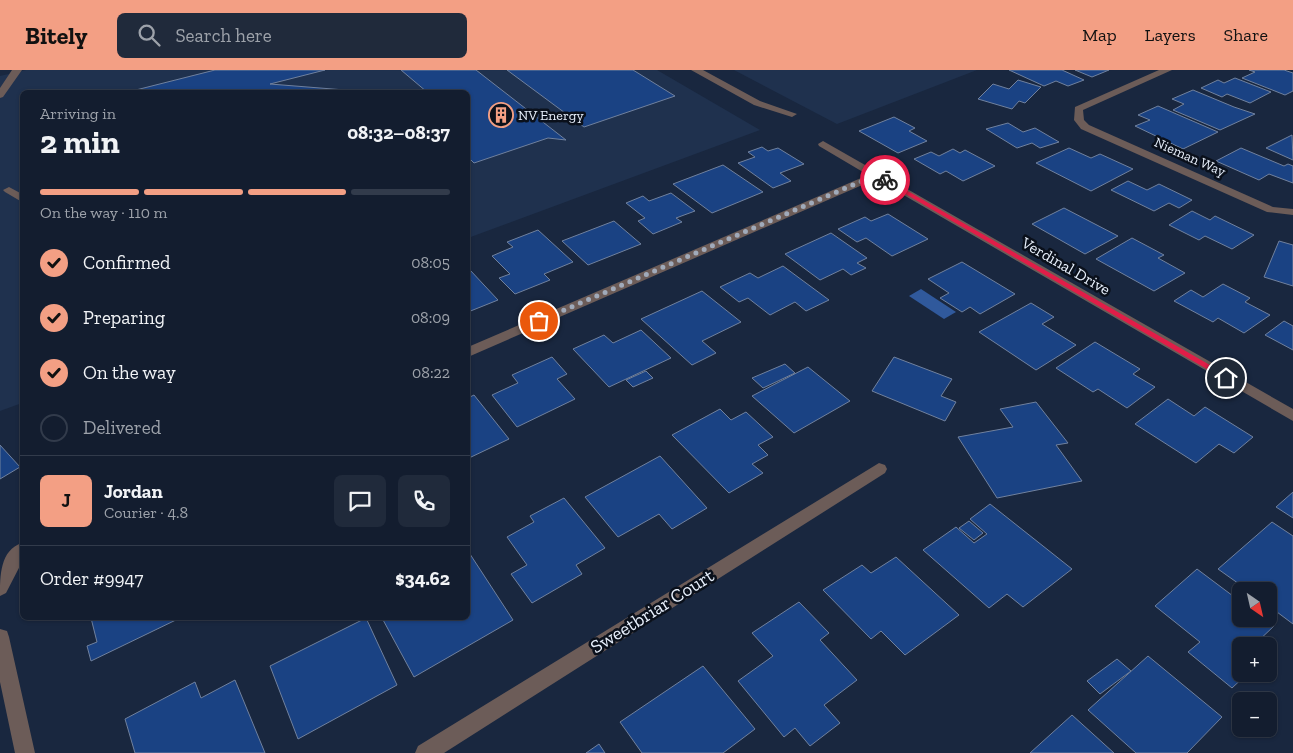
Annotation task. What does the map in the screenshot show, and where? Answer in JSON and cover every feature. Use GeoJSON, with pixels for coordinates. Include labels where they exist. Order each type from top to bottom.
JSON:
{"type":"FeatureCollection","features":[{"type":"Feature","properties":{"kind":"street"},"geometry":{"type":"LineString","coordinates":[[0,95],[17,70]]}},
{"type":"Feature","properties":{"kind":"street"},"geometry":{"type":"LineString","coordinates":[[696,70],[757,103],[792,114]]}},
{"type":"Feature","properties":{"kind":"street","name":"Nieman Way"},"geometry":{"type":"LineString","coordinates":[[1167,70],[1078,109],[1079,120],[1085,127],[1271,210],[1293,212]]}},
{"type":"Feature","properties":{"kind":"street","name":"Verdinal Drive"},"geometry":{"type":"LineString","coordinates":[[823,144],[1293,416]]}},
{"type":"Feature","properties":{"kind":"street"},"geometry":{"type":"LineString","coordinates":[[470,351],[876,175]]}},
{"type":"Feature","properties":{"kind":"street"},"geometry":{"type":"LineString","coordinates":[[8,190],[20,198]]}},
{"type":"Feature","properties":{"kind":"street","name":"Sweetbriar Court"},"geometry":{"type":"LineString","coordinates":[[425,753],[880,469]]}},
{"type":"Feature","properties":{"kind":"street"},"geometry":{"type":"LineString","coordinates":[[0,588],[18,555]]}},
{"type":"Feature","properties":{"kind":"street"},"geometry":{"type":"LineString","coordinates":[[0,637],[25,753]]}},
{"type":"Feature","properties":{"kind":"shaded area"},"geometry":{"type":"Polygon","coordinates":[[[26,70],[657,70],[760,130],[470,237],[470,90],[20,90],[20,404],[0,411],[0,76],[26,70]]]}},
{"type":"Feature","properties":{"kind":"shaded area"},"geometry":{"type":"Polygon","coordinates":[[[734,70],[977,70],[837,124],[734,70]]]}},
{"type":"Feature","properties":{"kind":"water"},"geometry":{"type":"Polygon","coordinates":[[[921,289],[956,312],[944,319],[909,296],[921,289]]]}},
{"type":"Feature","properties":{"kind":"building"},"geometry":{"type":"Polygon","coordinates":[[[215,70],[325,70],[270,84],[345,90],[136,90],[215,70]]]}},
{"type":"Feature","properties":{"kind":"building","name":"NV Energy"},"geometry":{"type":"Polygon","coordinates":[[[401,70],[476,70],[566,140],[548,138],[474,163],[470,159],[470,90],[425,90],[401,70]]]}},
{"type":"Feature","properties":{"kind":"building"},"geometry":{"type":"Polygon","coordinates":[[[507,70],[633,70],[675,96],[584,127],[507,70]]]}},
{"type":"Feature","properties":{"kind":"building"},"geometry":{"type":"Polygon","coordinates":[[[1009,70],[1062,70],[1084,80],[1068,86],[1056,81],[1044,86],[1009,70]]]}},
{"type":"Feature","properties":{"kind":"building"},"geometry":{"type":"Polygon","coordinates":[[[1075,70],[1109,70],[1092,77],[1075,70]]]}},
{"type":"Feature","properties":{"kind":"building"},"geometry":{"type":"Polygon","coordinates":[[[1249,70],[1284,70],[1293,73],[1293,91],[1285,95],[1242,78],[1255,72],[1249,70]]]}},
{"type":"Feature","properties":{"kind":"building"},"geometry":{"type":"Polygon","coordinates":[[[1235,78],[1271,92],[1250,103],[1227,94],[1222,97],[1201,88],[1218,80],[1224,83],[1235,78]]]}},
{"type":"Feature","properties":{"kind":"building"},"geometry":{"type":"Polygon","coordinates":[[[1018,80],[1041,87],[1025,103],[1019,101],[1012,109],[978,99],[993,84],[1009,89],[1018,80]]]}},
{"type":"Feature","properties":{"kind":"building"},"geometry":{"type":"Polygon","coordinates":[[[1193,90],[1255,114],[1220,130],[1173,110],[1184,104],[1172,99],[1193,90]]]}},
{"type":"Feature","properties":{"kind":"building"},"geometry":{"type":"Polygon","coordinates":[[[1158,106],[1218,132],[1183,149],[1135,126],[1150,120],[1138,115],[1158,106]]]}},
{"type":"Feature","properties":{"kind":"building"},"geometry":{"type":"Polygon","coordinates":[[[894,117],[915,128],[909,131],[927,141],[898,153],[859,131],[894,117]]]}},
{"type":"Feature","properties":{"kind":"building"},"geometry":{"type":"Polygon","coordinates":[[[1008,123],[1023,132],[1035,128],[1059,142],[1040,148],[1032,143],[1017,148],[986,129],[1008,123]]]}},
{"type":"Feature","properties":{"kind":"building"},"geometry":{"type":"Polygon","coordinates":[[[1292,135],[1293,160],[1266,148],[1292,135]]]}},
{"type":"Feature","properties":{"kind":"building"},"geometry":{"type":"Polygon","coordinates":[[[762,147],[768,151],[778,148],[804,164],[780,173],[791,181],[773,188],[738,163],[755,157],[748,152],[762,147]]]}},
{"type":"Feature","properties":{"kind":"building"},"geometry":{"type":"Polygon","coordinates":[[[1069,148],[1091,158],[1100,154],[1133,169],[1091,191],[1036,163],[1069,148]]]}},
{"type":"Feature","properties":{"kind":"building"},"geometry":{"type":"Polygon","coordinates":[[[1241,148],[1284,166],[1288,164],[1293,166],[1293,183],[1269,174],[1259,180],[1216,161],[1241,148]]]}},
{"type":"Feature","properties":{"kind":"building"},"geometry":{"type":"Polygon","coordinates":[[[953,149],[960,153],[965,150],[995,166],[963,181],[946,171],[940,174],[914,159],[931,152],[939,156],[953,149]]]}},
{"type":"Feature","properties":{"kind":"building"},"geometry":{"type":"Polygon","coordinates":[[[723,165],[763,192],[712,213],[673,184],[723,165]]]}},
{"type":"Feature","properties":{"kind":"building"},"geometry":{"type":"Polygon","coordinates":[[[1128,181],[1147,190],[1159,184],[1192,200],[1179,208],[1169,203],[1154,211],[1111,190],[1128,181]]]}},
{"type":"Feature","properties":{"kind":"building"},"geometry":{"type":"Polygon","coordinates":[[[671,193],[695,211],[676,218],[682,222],[653,234],[638,221],[645,218],[626,203],[643,196],[649,201],[671,193]]]}},
{"type":"Feature","properties":{"kind":"building"},"geometry":{"type":"Polygon","coordinates":[[[1064,208],[1118,236],[1085,254],[1032,224],[1064,208]]]}},
{"type":"Feature","properties":{"kind":"building"},"geometry":{"type":"Polygon","coordinates":[[[1192,211],[1210,220],[1215,216],[1254,235],[1232,249],[1205,236],[1199,240],[1169,225],[1192,211]]]}},
{"type":"Feature","properties":{"kind":"building"},"geometry":{"type":"Polygon","coordinates":[[[888,214],[928,239],[892,256],[866,238],[857,242],[838,229],[865,217],[871,221],[888,214]]]}},
{"type":"Feature","properties":{"kind":"building"},"geometry":{"type":"Polygon","coordinates":[[[614,221],[641,244],[588,265],[562,241],[614,221]]]}},
{"type":"Feature","properties":{"kind":"building"},"geometry":{"type":"Polygon","coordinates":[[[538,230],[573,262],[544,274],[550,280],[515,294],[499,278],[510,274],[492,256],[513,247],[507,242],[538,230]]]}},
{"type":"Feature","properties":{"kind":"building"},"geometry":{"type":"Polygon","coordinates":[[[831,233],[867,258],[857,263],[866,268],[851,275],[843,269],[820,280],[785,254],[831,233]]]}},
{"type":"Feature","properties":{"kind":"building"},"geometry":{"type":"Polygon","coordinates":[[[1132,238],[1164,255],[1158,258],[1185,273],[1154,291],[1096,259],[1132,238]]]}},
{"type":"Feature","properties":{"kind":"building"},"geometry":{"type":"Polygon","coordinates":[[[1279,241],[1293,245],[1293,286],[1264,277],[1279,241]]]}},
{"type":"Feature","properties":{"kind":"building"},"geometry":{"type":"Polygon","coordinates":[[[962,262],[1015,294],[980,314],[970,307],[962,312],[940,298],[949,293],[928,279],[962,262]]]}},
{"type":"Feature","properties":{"kind":"building"},"geometry":{"type":"Polygon","coordinates":[[[783,266],[829,300],[806,311],[795,302],[770,315],[748,298],[739,302],[720,287],[750,273],[758,278],[783,266]]]}},
{"type":"Feature","properties":{"kind":"building"},"geometry":{"type":"Polygon","coordinates":[[[470,270],[498,300],[470,311],[470,270]]]}},
{"type":"Feature","properties":{"kind":"building"},"geometry":{"type":"Polygon","coordinates":[[[1223,284],[1250,298],[1245,302],[1270,315],[1244,333],[1218,318],[1213,322],[1174,301],[1191,290],[1203,297],[1223,284]]]}},
{"type":"Feature","properties":{"kind":"building"},"geometry":{"type":"Polygon","coordinates":[[[702,291],[741,322],[702,341],[716,353],[692,365],[641,319],[702,291]]]}},
{"type":"Feature","properties":{"kind":"building"},"geometry":{"type":"Polygon","coordinates":[[[1031,303],[1054,317],[1042,324],[1076,345],[1036,370],[979,332],[1031,303]]]}},
{"type":"Feature","properties":{"kind":"building"},"geometry":{"type":"Polygon","coordinates":[[[1284,321],[1293,326],[1293,350],[1265,335],[1284,321]]]}},
{"type":"Feature","properties":{"kind":"building"},"geometry":{"type":"Polygon","coordinates":[[[641,330],[671,358],[609,387],[573,349],[604,335],[613,343],[641,330]]]}},
{"type":"Feature","properties":{"kind":"building"},"geometry":{"type":"Polygon","coordinates":[[[1095,342],[1140,369],[1133,374],[1155,387],[1127,408],[1098,389],[1093,392],[1056,368],[1095,342]]]}},
{"type":"Feature","properties":{"kind":"building"},"geometry":{"type":"Polygon","coordinates":[[[552,357],[567,374],[557,379],[575,399],[517,427],[492,395],[518,383],[512,375],[552,357]]]}},
{"type":"Feature","properties":{"kind":"building"},"geometry":{"type":"Polygon","coordinates":[[[894,357],[952,379],[941,396],[956,402],[945,421],[872,391],[894,357]]]}},
{"type":"Feature","properties":{"kind":"building"},"geometry":{"type":"Polygon","coordinates":[[[785,364],[795,373],[763,388],[752,378],[785,364]]]}},
{"type":"Feature","properties":{"kind":"building"},"geometry":{"type":"Polygon","coordinates":[[[808,367],[850,401],[794,433],[752,396],[808,367]]]}},
{"type":"Feature","properties":{"kind":"building"},"geometry":{"type":"Polygon","coordinates":[[[646,371],[653,378],[633,387],[626,380],[646,371]]]}},
{"type":"Feature","properties":{"kind":"building"},"geometry":{"type":"Polygon","coordinates":[[[474,395],[509,439],[470,458],[470,397],[474,395]]]}},
{"type":"Feature","properties":{"kind":"building"},"geometry":{"type":"Polygon","coordinates":[[[1168,399],[1194,416],[1205,407],[1253,437],[1234,453],[1219,444],[1196,463],[1135,424],[1168,399]]]}},
{"type":"Feature","properties":{"kind":"building"},"geometry":{"type":"Polygon","coordinates":[[[1036,402],[1068,443],[1056,445],[1082,481],[997,498],[958,437],[1013,427],[1000,409],[1036,402]]]}},
{"type":"Feature","properties":{"kind":"building"},"geometry":{"type":"Polygon","coordinates":[[[720,409],[731,420],[746,412],[773,437],[758,445],[768,455],[752,464],[763,473],[729,493],[672,435],[720,409]]]}},
{"type":"Feature","properties":{"kind":"building"},"geometry":{"type":"Polygon","coordinates":[[[0,445],[20,467],[0,479],[0,445]]]}},
{"type":"Feature","properties":{"kind":"building"},"geometry":{"type":"Polygon","coordinates":[[[660,456],[707,508],[672,529],[659,514],[618,537],[585,497],[660,456]]]}},
{"type":"Feature","properties":{"kind":"building"},"geometry":{"type":"Polygon","coordinates":[[[1293,492],[1293,518],[1276,507],[1293,492]]]}},
{"type":"Feature","properties":{"kind":"building"},"geometry":{"type":"Polygon","coordinates":[[[564,498],[605,548],[576,565],[582,574],[532,603],[511,574],[527,565],[507,537],[534,522],[530,516],[564,498]]]}},
{"type":"Feature","properties":{"kind":"building"},"geometry":{"type":"Polygon","coordinates":[[[990,504],[1072,569],[1023,607],[1007,594],[989,608],[923,550],[956,527],[974,543],[987,534],[970,519],[990,504]]]}},
{"type":"Feature","properties":{"kind":"building"},"geometry":{"type":"Polygon","coordinates":[[[969,521],[983,533],[974,540],[959,528],[969,521]]]}},
{"type":"Feature","properties":{"kind":"building"},"geometry":{"type":"Polygon","coordinates":[[[1272,522],[1293,536],[1293,624],[1278,613],[1278,582],[1236,582],[1218,569],[1272,522]]]}},
{"type":"Feature","properties":{"kind":"building"},"geometry":{"type":"Polygon","coordinates":[[[470,554],[513,620],[414,677],[383,620],[470,620],[470,554]]]}},
{"type":"Feature","properties":{"kind":"building"},"geometry":{"type":"Polygon","coordinates":[[[896,557],[959,615],[905,655],[881,631],[871,639],[823,590],[862,565],[871,573],[896,557]]]}},
{"type":"Feature","properties":{"kind":"building"},"geometry":{"type":"Polygon","coordinates":[[[1197,569],[1232,595],[1232,628],[1272,628],[1262,637],[1232,637],[1232,682],[1238,682],[1232,688],[1188,652],[1200,642],[1155,606],[1197,569]]]}},
{"type":"Feature","properties":{"kind":"building"},"geometry":{"type":"Polygon","coordinates":[[[799,602],[829,633],[820,640],[857,680],[824,705],[840,723],[810,746],[795,728],[784,737],[738,681],[773,656],[752,633],[799,602]]]}},
{"type":"Feature","properties":{"kind":"building"},"geometry":{"type":"Polygon","coordinates":[[[92,620],[176,620],[91,661],[87,646],[97,642],[92,620]]]}},
{"type":"Feature","properties":{"kind":"building"},"geometry":{"type":"Polygon","coordinates":[[[362,620],[367,620],[397,685],[298,739],[270,666],[362,620]]]}},
{"type":"Feature","properties":{"kind":"building"},"geometry":{"type":"Polygon","coordinates":[[[1148,656],[1222,717],[1187,753],[1136,753],[1088,710],[1148,656]]]}},
{"type":"Feature","properties":{"kind":"building"},"geometry":{"type":"Polygon","coordinates":[[[1117,659],[1131,671],[1100,694],[1087,681],[1117,659]]]}},
{"type":"Feature","properties":{"kind":"building"},"geometry":{"type":"Polygon","coordinates":[[[703,666],[755,729],[723,753],[642,753],[620,722],[703,666]]]}},
{"type":"Feature","properties":{"kind":"building"},"geometry":{"type":"Polygon","coordinates":[[[235,680],[265,753],[135,753],[125,719],[195,682],[201,698],[235,680]]]}},
{"type":"Feature","properties":{"kind":"building"},"geometry":{"type":"Polygon","coordinates":[[[1072,715],[1114,753],[1030,753],[1072,715]]]}},
{"type":"Feature","properties":{"kind":"building"},"geometry":{"type":"Polygon","coordinates":[[[599,744],[605,753],[586,753],[599,744]]]}},
{"type":"Feature","properties":{"kind":"way so far"},"geometry":{"type":"LineString","coordinates":[[539,321],[876,175],[885,180]]}},
{"type":"Feature","properties":{"kind":"place","name":"NV Energy"},"geometry":{"type":"Point","coordinates":[501,115]}},
{"type":"Feature","properties":{"kind":"route"},"geometry":{"type":"LineString","coordinates":[[885,180],[1226,378]]}}]}
